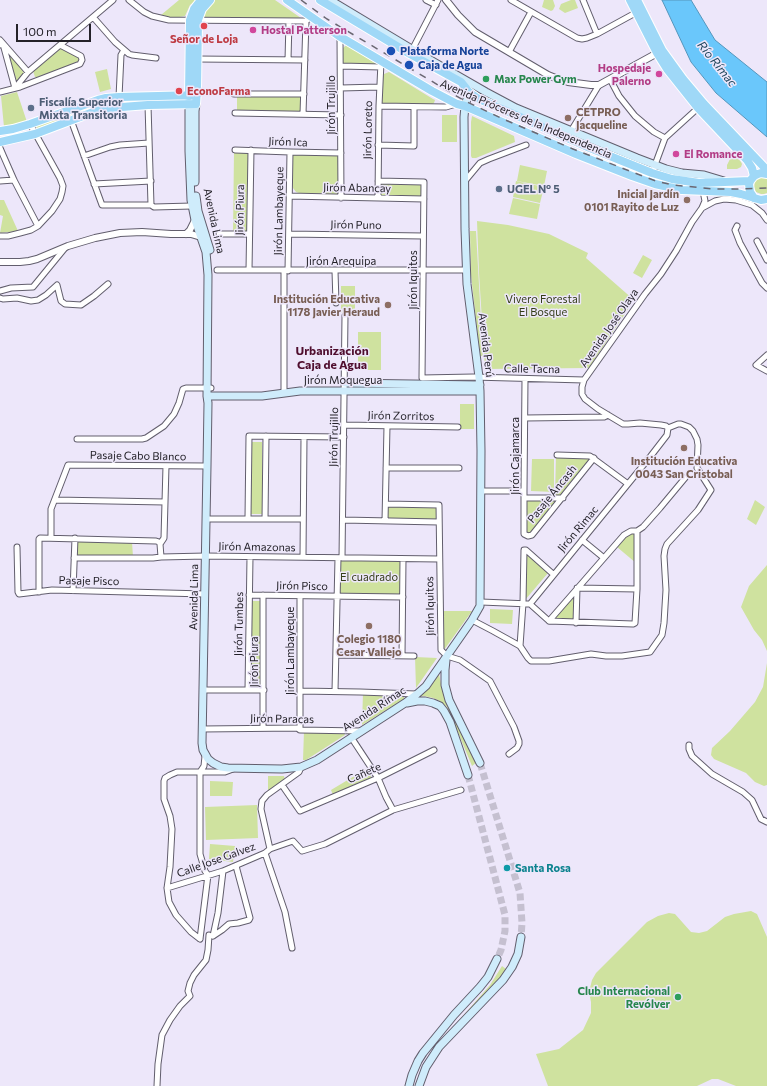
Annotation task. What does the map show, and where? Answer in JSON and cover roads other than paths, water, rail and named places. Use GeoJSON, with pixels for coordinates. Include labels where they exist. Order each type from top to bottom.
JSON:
{"type":"FeatureCollection","features":[{"type":"Feature","properties":{"kind":"main road","name":"Avenida Lima"},"geometry":{"type":"LineString","coordinates":[[193,96],[194,9],[201,0]]}},
{"type":"Feature","properties":{"kind":"main road","name":"Avenida Lima"},"geometry":{"type":"LineString","coordinates":[[209,388],[212,264],[209,246],[192,206],[190,170],[192,104],[197,59],[194,20],[210,0]]}},
{"type":"Feature","properties":{"kind":"main road","name":"Avenida Próceres de la Independencia"},"geometry":{"type":"LineString","coordinates":[[320,0],[461,82],[469,92],[477,98],[590,148],[652,173],[672,179],[699,183],[728,182],[752,178],[761,173],[767,174]]}},
{"type":"Feature","properties":{"kind":"main road","name":"Avenida Próceres de la Independencia"},"geometry":{"type":"LineString","coordinates":[[330,0],[411,52],[513,106],[654,165],[676,172],[704,175],[728,182]]}},
{"type":"Feature","properties":{"kind":"main road"},"geometry":{"type":"LineString","coordinates":[[630,0],[638,11],[671,74],[698,108],[752,168],[752,178],[749,184],[750,192],[756,198],[767,204]]}},
{"type":"Feature","properties":{"kind":"main road"},"geometry":{"type":"LineString","coordinates":[[637,0],[638,11]]}},
{"type":"Feature","properties":{"kind":"main road","name":"Avenida Próceres de la Independencia"},"geometry":{"type":"LineString","coordinates":[[287,1],[308,19],[340,37],[381,64],[456,104],[465,106],[576,154],[645,181],[672,188],[731,192],[756,198]]}},
{"type":"Feature","properties":{"kind":"main road"},"geometry":{"type":"LineString","coordinates":[[659,51],[704,104],[767,171]]}},
{"type":"Feature","properties":{"kind":"main road","name":"Avenida Perú"},"geometry":{"type":"LineString","coordinates":[[469,92],[465,106],[464,182],[466,270],[472,330],[480,384],[482,451],[481,602]]}},
{"type":"Feature","properties":{"kind":"main road"},"geometry":{"type":"LineString","coordinates":[[0,131],[30,124],[98,100],[119,96],[193,96]]}},
{"type":"Feature","properties":{"kind":"main road","name":"Avenida Lima"},"geometry":{"type":"LineString","coordinates":[[192,104],[198,219],[201,237],[206,252],[208,275],[209,398],[202,728],[202,744],[205,754]]}},
{"type":"Feature","properties":{"kind":"main road"},"geometry":{"type":"LineString","coordinates":[[0,142],[35,134],[96,111],[109,108],[192,104]]}},
{"type":"Feature","properties":{"kind":"main road"},"geometry":{"type":"LineString","coordinates":[[756,198],[761,200],[767,199]]}},
{"type":"Feature","properties":{"kind":"main road","name":"Jirón Moquegua"},"geometry":{"type":"LineString","coordinates":[[345,383],[480,384]]}},
{"type":"Feature","properties":{"kind":"main road","name":"Jirón Moquegua"},"geometry":{"type":"LineString","coordinates":[[209,398],[262,396],[300,391],[345,391],[480,384]]}},
{"type":"Feature","properties":{"kind":"main road","name":"Avenida Rímac"},"geometry":{"type":"LineString","coordinates":[[236,768],[287,769],[301,767],[317,760],[405,703],[417,694],[428,682],[472,620],[479,609],[481,602]]}},
{"type":"Feature","properties":{"kind":"main road"},"geometry":{"type":"LineString","coordinates":[[447,656],[444,677],[447,693],[480,764]]}},
{"type":"Feature","properties":{"kind":"main road"},"geometry":{"type":"LineString","coordinates":[[405,703],[421,701],[440,706],[450,722],[468,775]]}},
{"type":"Feature","properties":{"kind":"main road"},"geometry":{"type":"LineString","coordinates":[[205,754],[213,763],[221,767],[236,768]]}},
{"type":"Feature","properties":{"kind":"main road"},"geometry":{"type":"LineString","coordinates":[[419,1086],[426,1067],[439,1047],[503,980],[512,967],[518,954],[521,937]]}},
{"type":"Feature","properties":{"kind":"main road"},"geometry":{"type":"LineString","coordinates":[[409,1086],[412,1075],[423,1053],[488,977],[498,959]]}},
{"type":"Feature","properties":{"kind":"street"},"geometry":{"type":"LineString","coordinates":[[15,88],[28,72],[113,0]]}},
{"type":"Feature","properties":{"kind":"street"},"geometry":{"type":"LineString","coordinates":[[129,0],[152,16],[169,20],[289,21],[308,19],[303,114]]}},
{"type":"Feature","properties":{"kind":"street"},"geometry":{"type":"LineString","coordinates":[[411,52],[437,2],[426,0]]}},
{"type":"Feature","properties":{"kind":"street"},"geometry":{"type":"LineString","coordinates":[[446,0],[475,32],[509,52],[558,79],[580,84],[599,85]]}},
{"type":"Feature","properties":{"kind":"street"},"geometry":{"type":"LineString","coordinates":[[511,0],[577,38],[582,39],[597,34],[638,11]]}},
{"type":"Feature","properties":{"kind":"street"},"geometry":{"type":"LineString","coordinates":[[583,0],[597,34]]}},
{"type":"Feature","properties":{"kind":"street"},"geometry":{"type":"LineString","coordinates":[[509,52],[531,12]]}},
{"type":"Feature","properties":{"kind":"street"},"geometry":{"type":"LineString","coordinates":[[93,17],[124,50],[132,55],[156,58]]}},
{"type":"Feature","properties":{"kind":"street"},"geometry":{"type":"LineString","coordinates":[[288,60],[289,21]]}},
{"type":"Feature","properties":{"kind":"street","name":"Jirón Trujillo"},"geometry":{"type":"LineString","coordinates":[[340,37],[340,198]]}},
{"type":"Feature","properties":{"kind":"street"},"geometry":{"type":"LineString","coordinates":[[1,43],[15,88]]}},
{"type":"Feature","properties":{"kind":"street"},"geometry":{"type":"LineString","coordinates":[[1,43],[28,72]]}},
{"type":"Feature","properties":{"kind":"street"},"geometry":{"type":"LineString","coordinates":[[0,92],[80,64],[82,60],[81,56],[60,45]]}},
{"type":"Feature","properties":{"kind":"street"},"geometry":{"type":"LineString","coordinates":[[119,96],[121,55],[124,50]]}},
{"type":"Feature","properties":{"kind":"street"},"geometry":{"type":"LineString","coordinates":[[571,131],[599,85],[659,51]]}},
{"type":"Feature","properties":{"kind":"street"},"geometry":{"type":"LineString","coordinates":[[197,59],[305,60]]}},
{"type":"Feature","properties":{"kind":"street"},"geometry":{"type":"LineString","coordinates":[[341,66],[381,64]]}},
{"type":"Feature","properties":{"kind":"street","name":"Jirón Loreto"},"geometry":{"type":"LineString","coordinates":[[378,198],[379,87],[381,64]]}},
{"type":"Feature","properties":{"kind":"street"},"geometry":{"type":"LineString","coordinates":[[610,79],[619,96],[635,116],[654,132],[665,138]]}},
{"type":"Feature","properties":{"kind":"street"},"geometry":{"type":"LineString","coordinates":[[341,88],[379,87]]}},
{"type":"Feature","properties":{"kind":"street"},"geometry":{"type":"LineString","coordinates":[[234,94],[304,94]]}},
{"type":"Feature","properties":{"kind":"street"},"geometry":{"type":"LineString","coordinates":[[379,106],[446,107],[456,104]]}},
{"type":"Feature","properties":{"kind":"street"},"geometry":{"type":"LineString","coordinates":[[148,105],[151,205]]}},
{"type":"Feature","properties":{"kind":"street"},"geometry":{"type":"LineString","coordinates":[[378,145],[414,146],[414,107]]}},
{"type":"Feature","properties":{"kind":"street"},"geometry":{"type":"LineString","coordinates":[[652,173],[665,138],[698,108]]}},
{"type":"Feature","properties":{"kind":"street"},"geometry":{"type":"LineString","coordinates":[[235,113],[341,115]]}},
{"type":"Feature","properties":{"kind":"street"},"geometry":{"type":"LineString","coordinates":[[71,120],[101,204],[105,206],[192,206]]}},
{"type":"Feature","properties":{"kind":"street"},"geometry":{"type":"LineString","coordinates":[[0,236],[20,234],[38,226],[52,210],[62,192],[63,186],[30,124]]}},
{"type":"Feature","properties":{"kind":"street"},"geometry":{"type":"LineString","coordinates":[[84,156],[110,147],[149,143]]}},
{"type":"Feature","properties":{"kind":"street"},"geometry":{"type":"LineString","coordinates":[[464,182],[480,163],[526,145]]}},
{"type":"Feature","properties":{"kind":"street"},"geometry":{"type":"LineString","coordinates":[[0,148],[14,180],[38,226]]}},
{"type":"Feature","properties":{"kind":"street","name":"Jirón Ica"},"geometry":{"type":"LineString","coordinates":[[235,150],[341,153]]}},
{"type":"Feature","properties":{"kind":"street","name":"Jirón Piura"},"geometry":{"type":"LineString","coordinates":[[249,270],[252,150]]}},
{"type":"Feature","properties":{"kind":"street","name":"Jirón Lambayeque"},"geometry":{"type":"LineString","coordinates":[[284,393],[290,152]]}},
{"type":"Feature","properties":{"kind":"street"},"geometry":{"type":"LineString","coordinates":[[0,181],[14,180]]}},
{"type":"Feature","properties":{"kind":"street"},"geometry":{"type":"LineString","coordinates":[[94,184],[151,181]]}},
{"type":"Feature","properties":{"kind":"street","name":"Jirón Iquitos"},"geometry":{"type":"LineString","coordinates":[[378,181],[424,182],[422,378]]}},
{"type":"Feature","properties":{"kind":"street"},"geometry":{"type":"LineString","coordinates":[[703,191],[709,198],[715,201]]}},
{"type":"Feature","properties":{"kind":"street"},"geometry":{"type":"LineString","coordinates":[[702,208],[704,201],[703,191]]}},
{"type":"Feature","properties":{"kind":"street","name":"Jirón Abancay"},"geometry":{"type":"LineString","coordinates":[[289,196],[424,199]]}},
{"type":"Feature","properties":{"kind":"street"},"geometry":{"type":"LineString","coordinates":[[702,208],[715,201],[724,200],[746,203],[760,210],[767,220]]}},
{"type":"Feature","properties":{"kind":"street","name":"Avenida José Olaya"},"geometry":{"type":"LineString","coordinates":[[520,646],[530,661],[549,661],[591,654],[613,656],[650,652],[662,635],[666,590],[665,549],[667,544],[698,510],[711,490],[697,468],[697,439],[689,427],[681,424],[668,428],[664,426],[640,423],[626,424],[598,410],[582,396],[581,391],[584,380],[667,265],[702,208]]}},
{"type":"Feature","properties":{"kind":"street"},"geometry":{"type":"LineString","coordinates":[[186,234],[198,219]]}},
{"type":"Feature","properties":{"kind":"street"},"geometry":{"type":"LineString","coordinates":[[737,226],[735,230],[740,243],[762,283],[767,288]]}},
{"type":"Feature","properties":{"kind":"street"},"geometry":{"type":"LineString","coordinates":[[0,262],[29,261],[95,238],[120,233],[142,232],[191,234],[201,237]]}},
{"type":"Feature","properties":{"kind":"street"},"geometry":{"type":"LineString","coordinates":[[219,234],[249,234]]}},
{"type":"Feature","properties":{"kind":"street","name":"Jirón Puno"},"geometry":{"type":"LineString","coordinates":[[289,234],[423,236]]}},
{"type":"Feature","properties":{"kind":"street"},"geometry":{"type":"LineString","coordinates":[[757,241],[767,260]]}},
{"type":"Feature","properties":{"kind":"street"},"geometry":{"type":"LineString","coordinates":[[0,291],[11,288],[33,287],[65,248]]}},
{"type":"Feature","properties":{"kind":"street","name":"Jirón Arequipa"},"geometry":{"type":"LineString","coordinates":[[217,270],[466,270]]}},
{"type":"Feature","properties":{"kind":"street"},"geometry":{"type":"LineString","coordinates":[[335,271],[336,303]]}},
{"type":"Feature","properties":{"kind":"street"},"geometry":{"type":"LineString","coordinates":[[0,298],[17,298],[28,301],[38,300],[57,285],[61,301],[65,304],[81,306],[108,284]]}},
{"type":"Feature","properties":{"kind":"street","name":"Jirón Trujillo"},"geometry":{"type":"LineString","coordinates":[[335,691],[337,597],[343,520],[345,316]]}},
{"type":"Feature","properties":{"kind":"street"},"geometry":{"type":"LineString","coordinates":[[767,355],[756,365],[767,371]]}},
{"type":"Feature","properties":{"kind":"street","name":"Calle Tacna"},"geometry":{"type":"LineString","coordinates":[[422,378],[480,384],[525,379],[584,380]]}},
{"type":"Feature","properties":{"kind":"street","name":"Jirón Cajamarca"},"geometry":{"type":"LineString","coordinates":[[524,534],[525,379]]}},
{"type":"Feature","properties":{"kind":"street"},"geometry":{"type":"LineString","coordinates":[[76,439],[146,438],[164,426],[174,414],[183,389],[209,388]]}},
{"type":"Feature","properties":{"kind":"street"},"geometry":{"type":"LineString","coordinates":[[525,418],[604,417],[608,415]]}},
{"type":"Feature","properties":{"kind":"street","name":"Jirón Zorritos"},"geometry":{"type":"LineString","coordinates":[[344,425],[458,427]]}},
{"type":"Feature","properties":{"kind":"street"},"geometry":{"type":"LineString","coordinates":[[385,521],[387,426]]}},
{"type":"Feature","properties":{"kind":"street","name":"Jirón Rimac"},"geometry":{"type":"LineString","coordinates":[[530,604],[667,435],[668,428]]}},
{"type":"Feature","properties":{"kind":"street"},"geometry":{"type":"LineString","coordinates":[[248,518],[249,436],[344,437]]}},
{"type":"Feature","properties":{"kind":"street"},"geometry":{"type":"LineString","coordinates":[[265,519],[266,436]]}},
{"type":"Feature","properties":{"kind":"street"},"geometry":{"type":"LineString","coordinates":[[303,557],[304,437]]}},
{"type":"Feature","properties":{"kind":"street"},"geometry":{"type":"LineString","coordinates":[[557,454],[590,456],[628,484]]}},
{"type":"Feature","properties":{"kind":"street","name":"Pasaje Áncash"},"geometry":{"type":"LineString","coordinates":[[524,534],[528,536],[532,535],[594,458]]}},
{"type":"Feature","properties":{"kind":"street","name":"Pasaje Cabo Blanco"},"geometry":{"type":"LineString","coordinates":[[55,500],[68,465],[207,466]]}},
{"type":"Feature","properties":{"kind":"street"},"geometry":{"type":"LineString","coordinates":[[160,557],[160,544],[164,538],[166,466]]}},
{"type":"Feature","properties":{"kind":"street"},"geometry":{"type":"LineString","coordinates":[[386,468],[459,468]]}},
{"type":"Feature","properties":{"kind":"street"},"geometry":{"type":"LineString","coordinates":[[549,621],[624,535],[631,531],[637,531],[643,527],[685,478]]}},
{"type":"Feature","properties":{"kind":"street"},"geometry":{"type":"LineString","coordinates":[[481,491],[524,491]]}},
{"type":"Feature","properties":{"kind":"street"},"geometry":{"type":"LineString","coordinates":[[524,498],[563,498]]}},
{"type":"Feature","properties":{"kind":"street"},"geometry":{"type":"LineString","coordinates":[[51,537],[51,509],[55,500],[165,502]]}},
{"type":"Feature","properties":{"kind":"street","name":"Jirón Iquitos"},"geometry":{"type":"LineString","coordinates":[[386,504],[439,505],[441,650],[447,656]]}},
{"type":"Feature","properties":{"kind":"street"},"geometry":{"type":"LineString","coordinates":[[207,519],[303,519]]}},
{"type":"Feature","properties":{"kind":"street"},"geometry":{"type":"LineString","coordinates":[[343,520],[439,522]]}},
{"type":"Feature","properties":{"kind":"street"},"geometry":{"type":"LineString","coordinates":[[481,602],[530,604],[549,621],[633,624],[635,623],[637,589],[637,531]]}},
{"type":"Feature","properties":{"kind":"street"},"geometry":{"type":"LineString","coordinates":[[39,592],[40,538],[51,537],[156,541],[160,544]]}},
{"type":"Feature","properties":{"kind":"street"},"geometry":{"type":"LineString","coordinates":[[73,591],[75,538]]}},
{"type":"Feature","properties":{"kind":"street"},"geometry":{"type":"LineString","coordinates":[[582,540],[604,558]]}},
{"type":"Feature","properties":{"kind":"street","name":"Pasaje Pisco"},"geometry":{"type":"LineString","coordinates":[[17,547],[19,594],[52,590],[205,594]]}},
{"type":"Feature","properties":{"kind":"street"},"geometry":{"type":"LineString","coordinates":[[472,620],[520,646],[523,603],[524,550],[526,550],[553,574]]}},
{"type":"Feature","properties":{"kind":"street","name":"Jirón Amazonas"},"geometry":{"type":"LineString","coordinates":[[74,558],[206,556],[439,559]]}},
{"type":"Feature","properties":{"kind":"street","name":"Jirón Tumbes"},"geometry":{"type":"LineString","coordinates":[[248,690],[250,557]]}},
{"type":"Feature","properties":{"kind":"street"},"geometry":{"type":"LineString","coordinates":[[402,656],[403,559]]}},
{"type":"Feature","properties":{"kind":"street"},"geometry":{"type":"LineString","coordinates":[[577,588],[637,589]]}},
{"type":"Feature","properties":{"kind":"street"},"geometry":{"type":"LineString","coordinates":[[576,623],[577,588]]}},
{"type":"Feature","properties":{"kind":"street","name":"Jirón Pisco"},"geometry":{"type":"LineString","coordinates":[[249,595],[403,597]]}},
{"type":"Feature","properties":{"kind":"street","name":"Jirón Piura"},"geometry":{"type":"LineString","coordinates":[[263,596],[263,728]]}},
{"type":"Feature","properties":{"kind":"street","name":"Jirón Lambayeque"},"geometry":{"type":"LineString","coordinates":[[300,596],[300,730]]}},
{"type":"Feature","properties":{"kind":"street"},"geometry":{"type":"LineString","coordinates":[[336,655],[414,656]]}},
{"type":"Feature","properties":{"kind":"street"},"geometry":{"type":"LineString","coordinates":[[447,656],[460,660],[490,681],[514,727],[519,741],[517,748],[509,754]]}},
{"type":"Feature","properties":{"kind":"street"},"geometry":{"type":"LineString","coordinates":[[203,690],[264,690]]}},
{"type":"Feature","properties":{"kind":"street"},"geometry":{"type":"LineString","coordinates":[[300,691],[417,694]]}},
{"type":"Feature","properties":{"kind":"street","name":"Jirón Paracas"},"geometry":{"type":"LineString","coordinates":[[202,728],[297,728],[300,730],[361,731]]}},
{"type":"Feature","properties":{"kind":"street"},"geometry":{"type":"LineString","coordinates":[[351,737],[378,778],[393,810],[461,790]]}},
{"type":"Feature","properties":{"kind":"street"},"geometry":{"type":"LineString","coordinates":[[689,744],[689,749],[692,756],[712,774],[743,792],[752,800],[761,818],[767,822]]}},
{"type":"Feature","properties":{"kind":"street","name":"Cañete"},"geometry":{"type":"LineString","coordinates":[[282,785],[300,811],[378,778],[434,750]]}},
{"type":"Feature","properties":{"kind":"street"},"geometry":{"type":"LineString","coordinates":[[200,939],[208,875],[205,871],[200,854],[200,772],[206,761],[205,754]]}},
{"type":"Feature","properties":{"kind":"street"},"geometry":{"type":"LineString","coordinates":[[270,849],[261,805],[264,798],[299,772],[301,767]]}},
{"type":"Feature","properties":{"kind":"street"},"geometry":{"type":"LineString","coordinates":[[200,939],[190,932],[176,915],[169,902],[167,888],[170,867],[172,829],[170,816],[164,799],[163,786],[165,778],[177,772],[225,772],[236,768]]}},
{"type":"Feature","properties":{"kind":"street"},"geometry":{"type":"LineString","coordinates":[[287,769],[290,773],[290,779]]}},
{"type":"Feature","properties":{"kind":"street","name":"Calle Jose Galvez"},"geometry":{"type":"LineString","coordinates":[[167,888],[236,866],[265,853],[270,849],[293,841],[302,851],[325,844],[393,810]]}},
{"type":"Feature","properties":{"kind":"street"},"geometry":{"type":"LineString","coordinates":[[265,853],[285,912],[292,948]]}},
{"type":"Feature","properties":{"kind":"street"},"geometry":{"type":"LineString","coordinates":[[200,939],[222,930],[229,924],[249,920],[250,918],[236,866]]}},
{"type":"Feature","properties":{"kind":"street"},"geometry":{"type":"LineString","coordinates":[[157,1086],[162,1035],[180,1006],[190,996],[188,991],[190,983],[194,975],[206,960],[211,935],[218,914],[223,870]]}},
{"type":"Feature","properties":{"kind":"water","name":"Río Rímac"},"geometry":{"type":"Polygon","coordinates":[[[662,0],[691,0],[715,40],[767,82],[767,137],[716,93],[691,62],[662,0]]]}},
{"type":"Feature","properties":{"kind":"tunnel"},"geometry":{"type":"LineString","coordinates":[[480,763],[520,893],[522,923],[521,937]]}},
{"type":"Feature","properties":{"kind":"tunnel"},"geometry":{"type":"LineString","coordinates":[[468,775],[505,915],[505,931],[501,950],[497,959]]}},
{"type":"Feature","properties":{"kind":"railway"},"geometry":{"type":"LineString","coordinates":[[301,0],[327,19],[465,101],[573,149],[656,181],[673,185],[714,189],[767,188]]}},
{"type":"Feature","properties":{"kind":"place","name":"Señor de Loja"},"geometry":{"type":"Point","coordinates":[204,26]}},
{"type":"Feature","properties":{"kind":"place","name":"Hostal Patterson"},"geometry":{"type":"Point","coordinates":[253,30]}},
{"type":"Feature","properties":{"kind":"place","name":"Plataforma Norte"},"geometry":{"type":"Point","coordinates":[391,51]}},
{"type":"Feature","properties":{"kind":"place","name":"Caja de Agua"},"geometry":{"type":"Point","coordinates":[409,65]}},
{"type":"Feature","properties":{"kind":"place","name":"Hospedaje Palerno"},"geometry":{"type":"Point","coordinates":[659,74]}},
{"type":"Feature","properties":{"kind":"place","name":"Max Power Gym"},"geometry":{"type":"Point","coordinates":[486,79]}},
{"type":"Feature","properties":{"kind":"place","name":"EconoFarma"},"geometry":{"type":"Point","coordinates":[179,91]}},
{"type":"Feature","properties":{"kind":"place","name":"Fiscalía Superior Mixta Transitoria"},"geometry":{"type":"Point","coordinates":[31,108]}},
{"type":"Feature","properties":{"kind":"place","name":"CETPRO Jacqueline"},"geometry":{"type":"Point","coordinates":[568,118]}},
{"type":"Feature","properties":{"kind":"place","name":"El Romance"},"geometry":{"type":"Point","coordinates":[676,154]}},
{"type":"Feature","properties":{"kind":"place","name":"UGEL Nº 5"},"geometry":{"type":"Point","coordinates":[499,189]}},
{"type":"Feature","properties":{"kind":"place","name":"Inicial Jardín 0101 Rayito de Luz"},"geometry":{"type":"Point","coordinates":[687,200]}},
{"type":"Feature","properties":{"kind":"place","name":"Institución Educativa 1178 Javier Heraud"},"geometry":{"type":"Point","coordinates":[388,305]}},
{"type":"Feature","properties":{"kind":"place","name":"Institución Educativa 0043 San Cristobal"},"geometry":{"type":"Point","coordinates":[684,448]}},
{"type":"Feature","properties":{"kind":"place","name":"Colegio 1180 Cesar Vallejo"},"geometry":{"type":"Point","coordinates":[369,626]}},
{"type":"Feature","properties":{"kind":"place","name":"Santa Rosa"},"geometry":{"type":"Point","coordinates":[507,868]}},
{"type":"Feature","properties":{"kind":"place","name":"Club Internacional Revólver"},"geometry":{"type":"Point","coordinates":[678,997]}},
{"type":"Feature","properties":{"kind":"district","name":"Urbanización Caja de Agua"},"geometry":{"type":"Point","coordinates":[332,358]}},
{"type":"Feature","properties":{"kind":"park label","name":"Vivero Forestal El Bosque"},"geometry":{"type":"Point","coordinates":[543,305]}},
{"type":"Feature","properties":{"kind":"park label","name":"El cuadrado"},"geometry":{"type":"Point","coordinates":[369,577]}}]}
